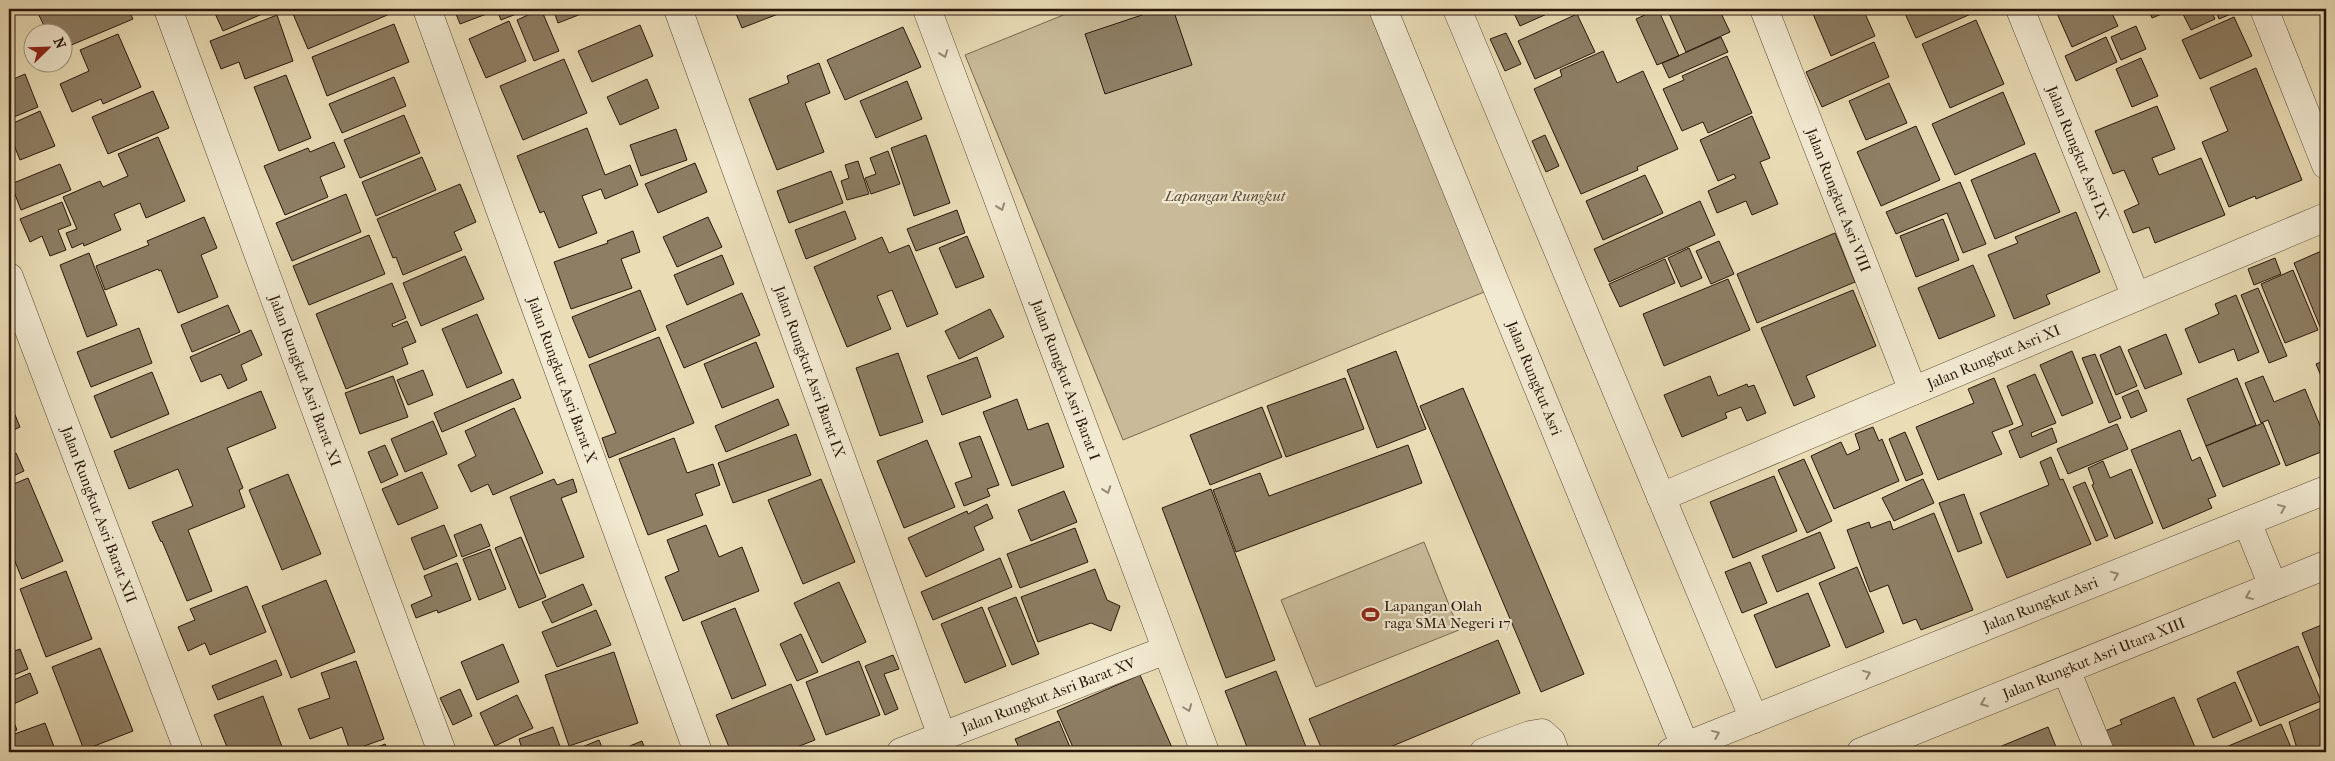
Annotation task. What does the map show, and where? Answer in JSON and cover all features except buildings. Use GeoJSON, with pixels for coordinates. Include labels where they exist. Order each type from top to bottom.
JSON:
{"type":"FeatureCollection","features":[{"type":"Feature","properties":{"kind":"street","name":"Jalan Rungkut Asri Barat XI"},"geometry":{"type":"LineString","coordinates":[[168,9],[442,752]]}},
{"type":"Feature","properties":{"kind":"street","name":"Jalan Rungkut Asri Barat X"},"geometry":{"type":"LineString","coordinates":[[427,9],[698,752]]}},
{"type":"Feature","properties":{"kind":"street","name":"Jalan Rungkut Asri Barat IX"},"geometry":{"type":"LineString","coordinates":[[678,9],[942,736]]}},
{"type":"Feature","properties":{"kind":"street","name":"Jalan Rungkut Asri Barat I"},"geometry":{"type":"LineString","coordinates":[[927,9],[1205,752]]}},
{"type":"Feature","properties":{"kind":"street","name":"Jalan Rungkut Asri"},"geometry":{"type":"LineString","coordinates":[[1383,9],[1678,749],[2326,490]]}},
{"type":"Feature","properties":{"kind":"street"},"geometry":{"type":"LineString","coordinates":[[1457,9],[1754,719]]}},
{"type":"Feature","properties":{"kind":"street","name":"Jalan Rungkut Asri VIII"},"geometry":{"type":"LineString","coordinates":[[1764,9],[1913,391]]}},
{"type":"Feature","properties":{"kind":"street","name":"Jalan Rungkut Asri IX"},"geometry":{"type":"LineString","coordinates":[[2020,9],[2136,297]]}},
{"type":"Feature","properties":{"kind":"street"},"geometry":{"type":"LineString","coordinates":[[2264,9],[2326,165]]}},
{"type":"Feature","properties":{"kind":"street","name":"Jalan Rungkut Asri XI"},"geometry":{"type":"LineString","coordinates":[[1661,497],[2326,217]]}},
{"type":"Feature","properties":{"kind":"street","name":"Jalan Rungkut Asri Barat XII"},"geometry":{"type":"LineString","coordinates":[[9,277],[189,752]]}},
{"type":"Feature","properties":{"kind":"street"},"geometry":{"type":"LineString","coordinates":[[2247,522],[2273,586]]}},
{"type":"Feature","properties":{"kind":"street","name":"Jalan Rungkut Asri Utara XIII"},"geometry":{"type":"LineString","coordinates":[[1861,752],[2326,565]]}},
{"type":"Feature","properties":{"kind":"street","name":"Jalan Rungkut Asri Barat XV"},"geometry":{"type":"LineString","coordinates":[[901,752],[1166,650]]}},
{"type":"Feature","properties":{"kind":"street"},"geometry":{"type":"LineString","coordinates":[[2066,670],[2100,752]]}},
{"type":"Feature","properties":{"kind":"street"},"geometry":{"type":"LineString","coordinates":[[1484,752],[1542,733],[1551,741],[1555,752]]}},
{"type":"Feature","properties":{"kind":"green space","name":"Lapangan Rungkut"},"geometry":{"type":"Polygon","coordinates":[[[1078,9],[1373,9],[1489,290],[1123,440],[965,55],[1078,9]]]}},
{"type":"Feature","properties":{"kind":"green space","name":"Lapangan Olah raga SMA Negeri 17"},"geometry":{"type":"Polygon","coordinates":[[[1424,542],[1459,630],[1316,687],[1281,600],[1424,542]]]}},
{"type":"Feature","properties":{"kind":"place","name":"Lapangan Olah raga SMA Negeri 17"},"geometry":{"type":"Point","coordinates":[1370,615]}}]}
